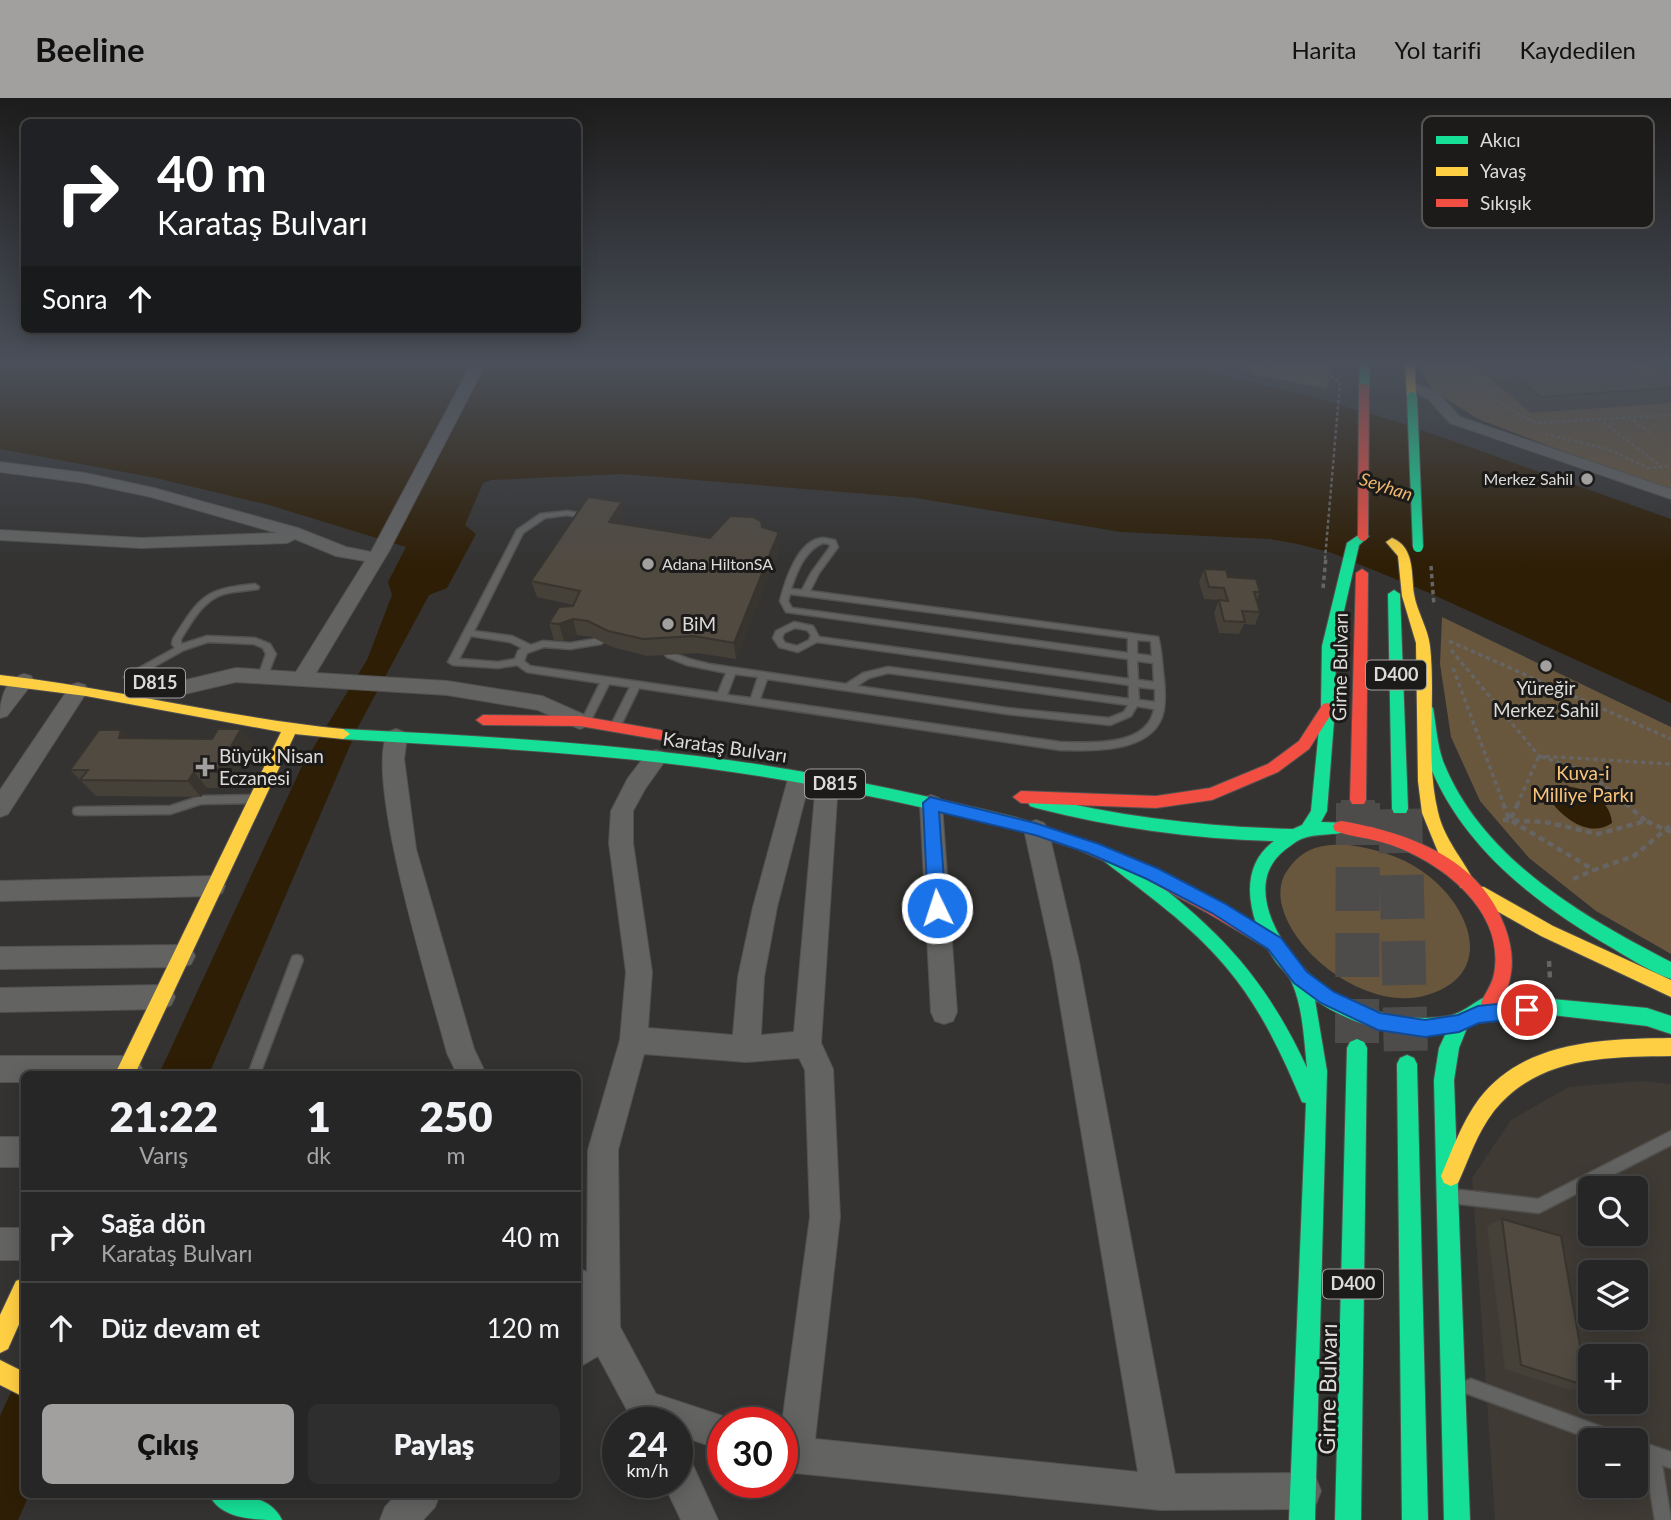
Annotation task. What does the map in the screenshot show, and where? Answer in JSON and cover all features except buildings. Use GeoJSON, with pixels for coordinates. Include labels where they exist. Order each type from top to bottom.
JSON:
{"type":"FeatureCollection","features":[{"type":"Feature","properties":{"kind":"main road","name":"D400"},"geometry":{"type":"LineString","coordinates":[[1363,536],[1364,431]]}},
{"type":"Feature","properties":{"kind":"main road"},"geometry":{"type":"LineString","coordinates":[[1413,431],[1426,708],[1426,781],[1430,813],[1447,852],[1498,927],[1507,962],[1502,989],[1478,1015]]}},
{"type":"Feature","properties":{"kind":"main road"},"geometry":{"type":"LineString","coordinates":[[1338,531],[1335,571],[1326,607],[1329,646],[1328,708],[1319,811],[1301,833],[1277,846],[1261,868],[1257,905],[1274,944],[1300,977],[1327,998],[1378,1021],[1425,1028],[1459,1024],[1478,1015],[1552,1007],[1647,1017],[1671,1025]]}},
{"type":"Feature","properties":{"kind":"main road","name":"D400"},"geometry":{"type":"LineString","coordinates":[[1400,809],[1392,535],[1404,555],[1408,596],[1423,643]]}},
{"type":"Feature","properties":{"kind":"main road"},"geometry":{"type":"LineString","coordinates":[[1329,646],[1353,543],[1363,536]]}},
{"type":"Feature","properties":{"kind":"main road","name":"Girne Bulvarı"},"geometry":{"type":"LineString","coordinates":[[1358,800],[1363,536]]}},
{"type":"Feature","properties":{"kind":"main road","name":"D815"},"geometry":{"type":"LineString","coordinates":[[122,676],[219,695]]}},
{"type":"Feature","properties":{"kind":"main road","name":"D815"},"geometry":{"type":"LineString","coordinates":[[0,680],[78,690],[211,717],[298,730]]}},
{"type":"Feature","properties":{"kind":"main road"},"geometry":{"type":"LineString","coordinates":[[1328,708],[1304,746],[1273,768],[1212,794],[1156,802],[1014,796],[1104,819],[1242,835],[1301,833],[1341,827],[1382,833],[1428,853],[1471,886],[1547,931],[1671,989]]}},
{"type":"Feature","properties":{"kind":"main road"},"geometry":{"type":"LineString","coordinates":[[1426,708],[1436,762],[1469,821],[1542,893],[1592,928],[1671,971]]}},
{"type":"Feature","properties":{"kind":"main road","name":"Karataş Bulvarı"},"geometry":{"type":"LineString","coordinates":[[469,719],[583,722],[683,739]]}},
{"type":"Feature","properties":{"kind":"main road"},"geometry":{"type":"LineString","coordinates":[[127,1071],[213,886],[258,799],[298,730]]}},
{"type":"Feature","properties":{"kind":"main road","name":"Karataş Bulvarı"},"geometry":{"type":"LineString","coordinates":[[298,730],[656,758],[827,783],[930,803],[1035,829],[1110,856],[1218,908],[1274,944]]}},
{"type":"Feature","properties":{"kind":"main road"},"geometry":{"type":"LineString","coordinates":[[1110,856],[1185,917],[1231,960],[1262,1002],[1297,1066],[1316,1114]]}},
{"type":"Feature","properties":{"kind":"main road"},"geometry":{"type":"LineString","coordinates":[[1300,977],[1310,1016],[1317,1071],[1302,1505]]}},
{"type":"Feature","properties":{"kind":"main road"},"geometry":{"type":"LineString","coordinates":[[1457,1520],[1444,1080],[1449,1048],[1459,1024]]}},
{"type":"Feature","properties":{"kind":"main road"},"geometry":{"type":"LineString","coordinates":[[1446,1195],[1458,1153],[1487,1106],[1516,1075],[1555,1055],[1613,1046],[1671,1047]]}},
{"type":"Feature","properties":{"kind":"main road","name":"Girne Bulvarı"},"geometry":{"type":"LineString","coordinates":[[1348,1520],[1357,1048]]}},
{"type":"Feature","properties":{"kind":"main road","name":"D400"},"geometry":{"type":"LineString","coordinates":[[1407,1064],[1415,1520]]}},
{"type":"Feature","properties":{"kind":"main road"},"geometry":{"type":"LineString","coordinates":[[1,1337],[21,1295]]}},
{"type":"Feature","properties":{"kind":"main road"},"geometry":{"type":"LineString","coordinates":[[2,1372],[21,1383]]}},
{"type":"Feature","properties":{"kind":"main road"},"geometry":{"type":"LineString","coordinates":[[228,1498],[269,1520]]}},
{"type":"Feature","properties":{"kind":"street"},"geometry":{"type":"LineString","coordinates":[[302,679],[378,554],[443,431]]}},
{"type":"Feature","properties":{"kind":"street"},"geometry":{"type":"LineString","coordinates":[[1488,431],[1671,494]]}},
{"type":"Feature","properties":{"kind":"street"},"geometry":{"type":"LineString","coordinates":[[0,467],[85,478],[154,493],[307,537],[342,552],[378,554]]}},
{"type":"Feature","properties":{"kind":"street"},"geometry":{"type":"LineString","coordinates":[[0,535],[141,543],[307,537]]}},
{"type":"Feature","properties":{"kind":"street"},"geometry":{"type":"LineString","coordinates":[[164,686],[236,675],[384,684],[502,695],[542,703],[583,722]]}},
{"type":"Feature","properties":{"kind":"street"},"geometry":{"type":"LineString","coordinates":[[0,711],[24,681]]}},
{"type":"Feature","properties":{"kind":"street"},"geometry":{"type":"LineString","coordinates":[[1,807],[78,690]]}},
{"type":"Feature","properties":{"kind":"street"},"geometry":{"type":"LineString","coordinates":[[396,737],[393,759],[404,849],[461,1054],[463,1071]]}},
{"type":"Feature","properties":{"kind":"street"},"geometry":{"type":"LineString","coordinates":[[590,1340],[603,1150],[634,1040],[639,972],[621,843],[622,811],[636,784],[656,758]]}},
{"type":"Feature","properties":{"kind":"street"},"geometry":{"type":"LineString","coordinates":[[746,1049],[753,966],[765,907],[799,779]]}},
{"type":"Feature","properties":{"kind":"street"},"geometry":{"type":"LineString","coordinates":[[796,1407],[825,1217],[818,1069],[807,1044],[827,783]]}},
{"type":"Feature","properties":{"kind":"street"},"geometry":{"type":"LineString","coordinates":[[930,803],[944,1012]]}},
{"type":"Feature","properties":{"kind":"street"},"geometry":{"type":"LineString","coordinates":[[1035,829],[1066,962],[1160,1492]]}},
{"type":"Feature","properties":{"kind":"street"},"geometry":{"type":"LineString","coordinates":[[0,891],[213,886]]}},
{"type":"Feature","properties":{"kind":"street"},"geometry":{"type":"LineString","coordinates":[[0,958],[182,956]]}},
{"type":"Feature","properties":{"kind":"street"},"geometry":{"type":"LineString","coordinates":[[0,1000],[162,997]]}},
{"type":"Feature","properties":{"kind":"street"},"geometry":{"type":"LineString","coordinates":[[634,1040],[746,1049],[807,1044]]}},
{"type":"Feature","properties":{"kind":"street"},"geometry":{"type":"LineString","coordinates":[[0,1069],[85,1071]]}},
{"type":"Feature","properties":{"kind":"street"},"geometry":{"type":"LineString","coordinates":[[0,1152],[21,1152]]}},
{"type":"Feature","properties":{"kind":"street"},"geometry":{"type":"LineString","coordinates":[[0,1244],[21,1244]]}},
{"type":"Feature","properties":{"kind":"street"},"geometry":{"type":"LineString","coordinates":[[581,1298],[590,1340],[643,1407]]}},
{"type":"Feature","properties":{"kind":"street"},"geometry":{"type":"LineString","coordinates":[[798,1454],[1302,1505]]}},
{"type":"Feature","properties":{"kind":"street"},"geometry":{"type":"LineString","coordinates":[[689,1498],[699,1520]]}},
{"type":"Feature","properties":{"kind":"lane"},"geometry":{"type":"LineString","coordinates":[[590,517],[575,513],[551,514],[525,526],[453,662],[498,665],[519,662],[527,669],[1078,747],[1114,744],[1139,737],[1155,722],[1159,706],[1155,639],[786,591]]}},
{"type":"Feature","properties":{"kind":"lane"},"geometry":{"type":"LineString","coordinates":[[805,593],[815,573],[834,547],[828,540],[813,543],[796,567],[783,604],[794,612],[1156,660]]}},
{"type":"Feature","properties":{"kind":"lane"},"geometry":{"type":"LineString","coordinates":[[181,648],[176,644],[177,639],[210,594],[225,589],[255,587]]}},
{"type":"Feature","properties":{"kind":"lane"},"geometry":{"type":"LineString","coordinates":[[469,633],[512,639],[530,648]]}},
{"type":"Feature","properties":{"kind":"lane"},"geometry":{"type":"LineString","coordinates":[[670,654],[687,662],[732,670],[1094,722],[1117,720],[1128,714],[1134,703],[1132,636]]}},
{"type":"Feature","properties":{"kind":"lane"},"geometry":{"type":"LineString","coordinates":[[122,676],[181,648],[207,639],[262,643],[270,649],[271,654],[263,677]]}},
{"type":"Feature","properties":{"kind":"lane"},"geometry":{"type":"LineString","coordinates":[[815,639],[1158,686]]}},
{"type":"Feature","properties":{"kind":"lane"},"geometry":{"type":"LineString","coordinates":[[519,662],[520,655],[543,644],[570,646],[601,641]]}},
{"type":"Feature","properties":{"kind":"lane"},"geometry":{"type":"LineString","coordinates":[[721,697],[732,670]]}},
{"type":"Feature","properties":{"kind":"lane"},"geometry":{"type":"LineString","coordinates":[[847,688],[866,675],[888,670],[1159,706]]}},
{"type":"Feature","properties":{"kind":"lane"},"geometry":{"type":"LineString","coordinates":[[754,702],[764,675]]}},
{"type":"Feature","properties":{"kind":"lane"},"geometry":{"type":"LineString","coordinates":[[583,722],[606,681]]}},
{"type":"Feature","properties":{"kind":"lane"},"geometry":{"type":"LineString","coordinates":[[615,727],[636,685]]}},
{"type":"Feature","properties":{"kind":"lane"},"geometry":{"type":"LineString","coordinates":[[79,811],[170,810],[197,801],[258,799]]}},
{"type":"Feature","properties":{"kind":"lane"},"geometry":{"type":"LineString","coordinates":[[255,1071],[297,960]]}},
{"type":"Feature","properties":{"kind":"lane"},"geometry":{"type":"LineString","coordinates":[[1446,1195],[1539,1206],[1671,1138]]}},
{"type":"Feature","properties":{"kind":"lane"},"geometry":{"type":"LineString","coordinates":[[1452,1380],[1583,1428]]}},
{"type":"Feature","properties":{"kind":"lane"},"geometry":{"type":"LineString","coordinates":[[1648,1451],[1671,1460]]}},
{"type":"Feature","properties":{"kind":"lane"},"geometry":{"type":"LineString","coordinates":[[1648,1464],[1664,1520]]}},
{"type":"Feature","properties":{"kind":"path"},"geometry":{"type":"LineString","coordinates":[[1322,588],[1336,431]]}},
{"type":"Feature","properties":{"kind":"path"},"geometry":{"type":"LineString","coordinates":[[1616,431],[1662,467]]}},
{"type":"Feature","properties":{"kind":"path"},"geometry":{"type":"LineString","coordinates":[[1648,431],[1651,434]]}},
{"type":"Feature","properties":{"kind":"path"},"geometry":{"type":"LineString","coordinates":[[1535,432],[1608,449],[1648,468],[1671,466]]}},
{"type":"Feature","properties":{"kind":"path"},"geometry":{"type":"LineString","coordinates":[[1442,638],[1671,739]]}},
{"type":"Feature","properties":{"kind":"path"},"geometry":{"type":"LineString","coordinates":[[1442,638],[1539,756],[1589,773],[1646,821],[1671,832]]}},
{"type":"Feature","properties":{"kind":"path"},"geometry":{"type":"LineString","coordinates":[[1442,638],[1510,820],[1594,870],[1634,856],[1671,825]]}},
{"type":"Feature","properties":{"kind":"path"},"geometry":{"type":"LineString","coordinates":[[1539,756],[1671,764]]}},
{"type":"Feature","properties":{"kind":"path"},"geometry":{"type":"LineString","coordinates":[[1510,820],[1539,756]]}},
{"type":"Feature","properties":{"kind":"path"},"geometry":{"type":"LineString","coordinates":[[1469,821],[1545,822],[1598,834],[1646,821]]}},
{"type":"Feature","properties":{"kind":"shaded area"},"geometry":{"type":"Polygon","coordinates":[[[1641,1081],[1671,1084],[1671,1520],[1495,1520],[1472,1178],[1511,1120],[1569,1087],[1641,1081]]]}},
{"type":"Feature","properties":{"kind":"green space"},"geometry":{"type":"Polygon","coordinates":[[[1511,431],[1671,431],[1671,492],[1511,431]]]}},
{"type":"Feature","properties":{"kind":"green space","name":"Kuva-i Milliye Parkı"},"geometry":{"type":"Polygon","coordinates":[[[1442,617],[1671,727],[1671,954],[1596,911],[1529,858],[1480,801],[1451,737],[1440,664],[1442,617]]]}},
{"type":"Feature","properties":{"kind":"green space"},"geometry":{"type":"Polygon","coordinates":[[[1342,844],[1377,851],[1410,864],[1430,877],[1457,907],[1466,924],[1470,942],[1469,958],[1462,973],[1448,986],[1427,995],[1406,998],[1383,996],[1339,977],[1303,945],[1290,926],[1282,906],[1280,892],[1283,879],[1293,863],[1307,852],[1322,846],[1342,844]]]}},
{"type":"Feature","properties":{"kind":"water","name":"Seyhan"},"geometry":{"type":"Polygon","coordinates":[[[0,431],[1426,431],[1671,519],[1671,703],[1427,592],[1332,553],[1298,544],[1270,539],[1121,532],[916,498],[622,474],[491,480],[483,483],[465,525],[476,534],[447,588],[429,595],[358,727],[210,1071],[160,1071],[302,766],[367,660],[392,595],[388,582],[406,547],[269,505],[156,478],[0,449],[0,431]]]}},
{"type":"Feature","properties":{"kind":"water"},"geometry":{"type":"Polygon","coordinates":[[[1560,786],[1577,788],[1594,795],[1606,806],[1612,823],[1596,829],[1572,821],[1553,804],[1552,793],[1560,786]]]}},
{"type":"Feature","properties":{"kind":"water"},"geometry":{"type":"Polygon","coordinates":[[[21,1370],[21,1498],[28,1498],[18,1520],[0,1520],[0,1416],[21,1370]]]}},
{"type":"Feature","properties":{"kind":"tunnel"},"geometry":{"type":"LineString","coordinates":[[1357,1043],[1358,803]]}},
{"type":"Feature","properties":{"kind":"tunnel"},"geometry":{"type":"LineString","coordinates":[[1400,809],[1406,1058]]}},
{"type":"Feature","properties":{"kind":"traffic: fast"},"geometry":{"type":"LineString","coordinates":[[1413,431],[1418,547]]}},
{"type":"Feature","properties":{"kind":"traffic: fast"},"geometry":{"type":"LineString","coordinates":[[1308,830],[1319,811],[1328,708],[1329,646],[1353,543],[1363,536]]}},
{"type":"Feature","properties":{"kind":"traffic: fast"},"geometry":{"type":"LineString","coordinates":[[1394,594],[1400,809]]}},
{"type":"Feature","properties":{"kind":"traffic: fast"},"geometry":{"type":"LineString","coordinates":[[1426,708],[1434,755],[1452,796],[1475,829],[1502,858],[1533,886],[1567,911],[1671,971]]}},
{"type":"Feature","properties":{"kind":"traffic: fast"},"geometry":{"type":"LineString","coordinates":[[343,734],[529,745],[698,761],[857,787],[1014,823]]}},
{"type":"Feature","properties":{"kind":"traffic: fast"},"geometry":{"type":"LineString","coordinates":[[1036,802],[1100,817],[1164,827],[1294,835]]}},
{"type":"Feature","properties":{"kind":"traffic: fast"},"geometry":{"type":"LineString","coordinates":[[1341,827],[1294,835],[1273,851],[1261,870],[1257,891],[1269,936],[1298,975],[1315,990],[1352,1011],[1407,1025],[1430,1026],[1458,1022],[1475,1015],[1490,1003]]}},
{"type":"Feature","properties":{"kind":"traffic: fast"},"geometry":{"type":"LineString","coordinates":[[1110,856],[1189,918],[1232,961],[1256,992],[1276,1025],[1309,1095]]}},
{"type":"Feature","properties":{"kind":"traffic: fast"},"geometry":{"type":"LineString","coordinates":[[1300,977],[1310,1016],[1317,1071],[1302,1520]]}},
{"type":"Feature","properties":{"kind":"traffic: fast"},"geometry":{"type":"LineString","coordinates":[[1478,1015],[1552,1007],[1647,1017],[1671,1025]]}},
{"type":"Feature","properties":{"kind":"traffic: fast"},"geometry":{"type":"LineString","coordinates":[[1457,1520],[1444,1080],[1449,1048],[1459,1024]]}},
{"type":"Feature","properties":{"kind":"traffic: fast"},"geometry":{"type":"LineString","coordinates":[[1348,1520],[1357,1048]]}},
{"type":"Feature","properties":{"kind":"traffic: fast"},"geometry":{"type":"LineString","coordinates":[[1407,1064],[1415,1520]]}},
{"type":"Feature","properties":{"kind":"traffic: fast"},"geometry":{"type":"LineString","coordinates":[[228,1498],[269,1520]]}},
{"type":"Feature","properties":{"kind":"traffic: slow"},"geometry":{"type":"LineString","coordinates":[[1392,542],[1404,555],[1408,596],[1423,643],[1426,781],[1430,813],[1446,852],[1467,883]]}},
{"type":"Feature","properties":{"kind":"traffic: slow"},"geometry":{"type":"LineString","coordinates":[[0,680],[86,692],[257,724],[343,734]]}},
{"type":"Feature","properties":{"kind":"traffic: slow"},"geometry":{"type":"LineString","coordinates":[[126,1071],[290,730]]}},
{"type":"Feature","properties":{"kind":"traffic: slow"},"geometry":{"type":"LineString","coordinates":[[1478,892],[1547,931],[1671,989]]}},
{"type":"Feature","properties":{"kind":"traffic: slow"},"geometry":{"type":"LineString","coordinates":[[1451,1176],[1468,1136],[1486,1105],[1508,1082],[1533,1066],[1562,1056],[1594,1050],[1671,1047]]}},
{"type":"Feature","properties":{"kind":"traffic: slow"},"geometry":{"type":"LineString","coordinates":[[0,1341],[21,1296]]}},
{"type":"Feature","properties":{"kind":"traffic: slow"},"geometry":{"type":"LineString","coordinates":[[0,1372],[21,1383]]}},
{"type":"Feature","properties":{"kind":"traffic: jam"},"geometry":{"type":"LineString","coordinates":[[1363,536],[1364,431]]}},
{"type":"Feature","properties":{"kind":"traffic: jam"},"geometry":{"type":"LineString","coordinates":[[1358,800],[1362,573]]}},
{"type":"Feature","properties":{"kind":"traffic: jam"},"geometry":{"type":"LineString","coordinates":[[1021,797],[1156,802],[1212,794],[1273,768],[1304,745],[1328,708]]}},
{"type":"Feature","properties":{"kind":"traffic: jam"},"geometry":{"type":"LineString","coordinates":[[483,720],[580,721],[661,735]]}},
{"type":"Feature","properties":{"kind":"traffic: jam"},"geometry":{"type":"LineString","coordinates":[[1014,823],[1116,858],[1180,889],[1274,944]]}},
{"type":"Feature","properties":{"kind":"traffic: jam"},"geometry":{"type":"LineString","coordinates":[[1341,827],[1417,848],[1461,876],[1479,895],[1493,917],[1502,942],[1504,959],[1503,974],[1490,1003]]}},
{"type":"Feature","properties":{"kind":"place","name":"Merkez Sahil"},"geometry":{"type":"Point","coordinates":[1587,479]}},
{"type":"Feature","properties":{"kind":"place","name":"Adana HiltonSA"},"geometry":{"type":"Point","coordinates":[648,564]}},
{"type":"Feature","properties":{"kind":"place","name":"BiM"},"geometry":{"type":"Point","coordinates":[668,624]}},
{"type":"Feature","properties":{"kind":"place","name":"Yüreğir Merkez Sahil"},"geometry":{"type":"Point","coordinates":[1546,666]}},
{"type":"Feature","properties":{"kind":"place","name":"Büyük Nisan Eczanesi"},"geometry":{"type":"Point","coordinates":[205,767]}},
{"type":"Feature","properties":{"kind":"route"},"geometry":{"type":"LineString","coordinates":[[937,908],[930,803],[1035,829],[1093,848],[1153,874],[1218,908],[1274,944],[1300,977],[1327,998],[1378,1021],[1425,1028],[1459,1024],[1478,1015],[1527,1010]]}}]}
